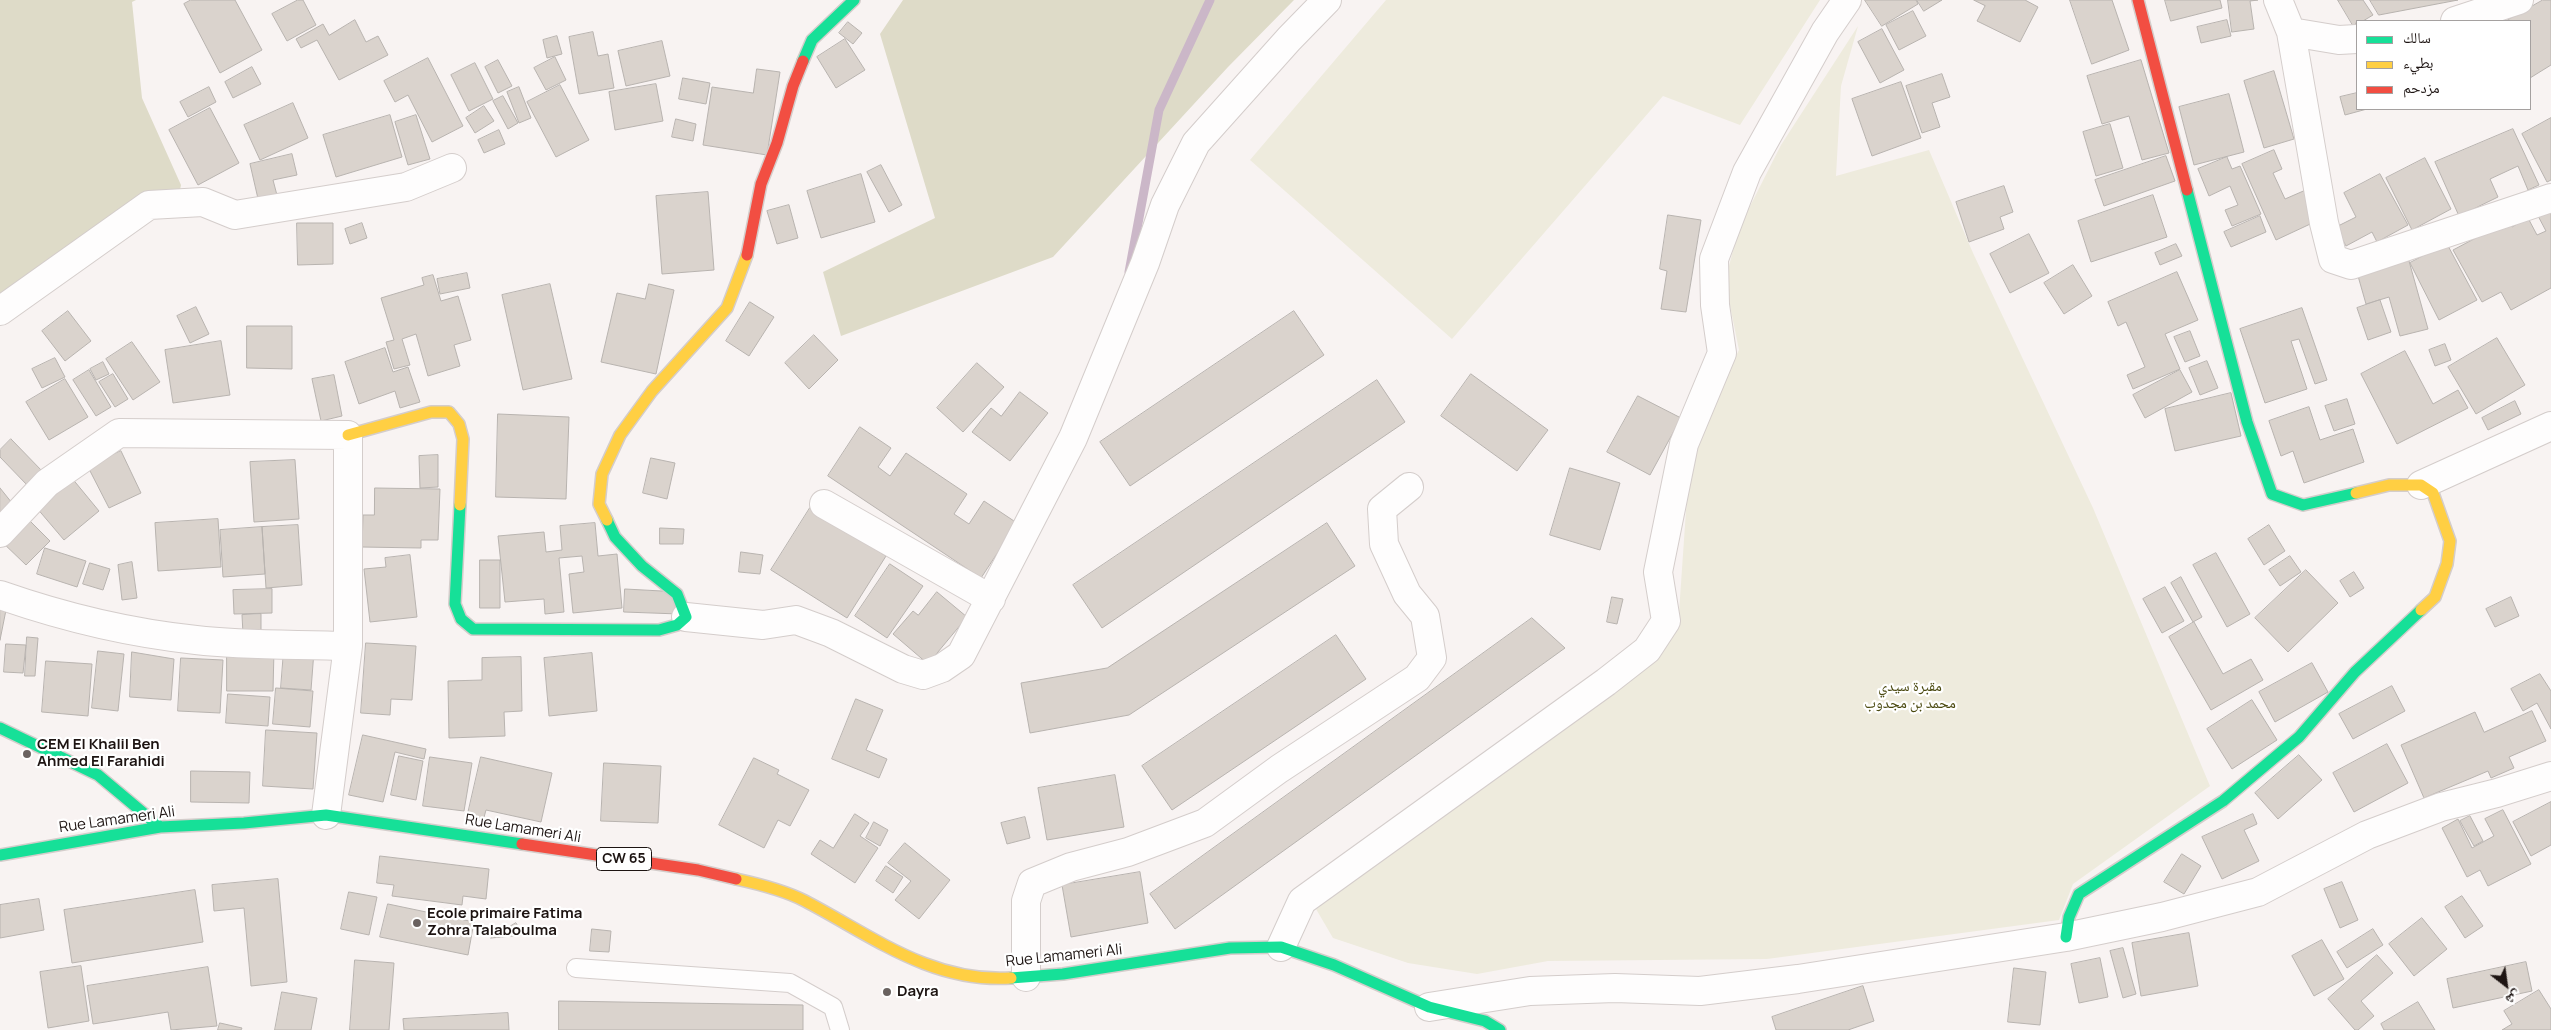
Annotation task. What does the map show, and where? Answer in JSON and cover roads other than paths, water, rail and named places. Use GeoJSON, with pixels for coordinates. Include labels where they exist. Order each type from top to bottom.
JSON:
{"type":"FeatureCollection","features":[{"type":"Feature","properties":{"kind":"street"},"geometry":{"type":"LineString","coordinates":[[686,617],[677,594],[642,566],[615,537],[599,504],[602,474],[620,434],[652,392],[727,308],[745,263],[761,184],[777,143],[793,86],[812,40],[854,0]]}},
{"type":"Feature","properties":{"kind":"street"},"geometry":{"type":"LineString","coordinates":[[0,533],[47,483],[119,433],[348,435],[432,412],[449,412],[459,424],[463,439],[456,604],[461,619],[473,629],[659,630],[676,625],[686,617],[763,625],[796,620],[831,633],[903,669],[923,676],[942,668],[961,655],[991,599],[1073,438],[1145,264],[1165,205],[1196,143],[1289,39],[1328,0]]}},
{"type":"Feature","properties":{"kind":"street"},"geometry":{"type":"LineString","coordinates":[[1500,1030],[1485,1021],[1429,1007],[1334,966],[1281,947],[1302,901],[1606,682],[1647,650],[1666,621],[1658,572],[1684,444],[1722,353],[1715,305],[1714,260],[1747,172],[1824,32],[1847,0]]}},
{"type":"Feature","properties":{"kind":"street"},"geometry":{"type":"LineString","coordinates":[[2138,0],[2247,422],[2272,494],[2303,505],[2390,485],[2421,485],[2551,426]]}},
{"type":"Feature","properties":{"kind":"street"},"geometry":{"type":"LineString","coordinates":[[2278,0],[2291,32],[2333,259],[2351,264],[2551,198]]}},
{"type":"Feature","properties":{"kind":"street"},"geometry":{"type":"LineString","coordinates":[[2457,20],[2519,0]]}},
{"type":"Feature","properties":{"kind":"street"},"geometry":{"type":"LineString","coordinates":[[2291,32],[2339,40],[2356,39]]}},
{"type":"Feature","properties":{"kind":"street"},"geometry":{"type":"LineString","coordinates":[[0,311],[149,205],[202,202],[235,215],[406,187],[452,168]]}},
{"type":"Feature","properties":{"kind":"street"},"geometry":{"type":"LineString","coordinates":[[326,815],[348,646],[348,435]]}},
{"type":"Feature","properties":{"kind":"street"},"geometry":{"type":"LineString","coordinates":[[2066,937],[2069,917],[2079,894],[2228,796],[2299,737],[2355,672],[2434,597],[2447,564],[2450,541],[2432,494],[2421,485]]}},
{"type":"Feature","properties":{"kind":"street"},"geometry":{"type":"LineString","coordinates":[[1026,977],[1026,901],[1032,883],[1071,866],[1128,852],[1205,823],[1279,769],[1417,678],[1432,658],[1425,616],[1407,594],[1384,544],[1382,509],[1410,488]]}},
{"type":"Feature","properties":{"kind":"street"},"geometry":{"type":"LineString","coordinates":[[824,504],[991,599]]}},
{"type":"Feature","properties":{"kind":"street"},"geometry":{"type":"LineString","coordinates":[[0,595],[39,609],[138,633],[198,641],[348,646]]}},
{"type":"Feature","properties":{"kind":"street"},"geometry":{"type":"LineString","coordinates":[[0,728],[98,775],[160,827]]}},
{"type":"Feature","properties":{"kind":"street"},"geometry":{"type":"LineString","coordinates":[[1429,1007],[1530,992],[1615,988],[1700,991],[1798,979],[2066,937],[2162,917],[2258,892],[2367,835],[2441,807],[2497,793],[2551,776]]}},
{"type":"Feature","properties":{"kind":"street","name":"Rue Lamameri Ali"},"geometry":{"type":"LineString","coordinates":[[0,854],[160,827],[244,824],[326,815],[698,870],[762,885],[803,900],[877,943],[934,969],[994,979],[1063,974],[1230,948],[1281,947]]}},
{"type":"Feature","properties":{"kind":"lane"},"geometry":{"type":"LineString","coordinates":[[576,968],[790,983],[833,1007],[840,1030]]}},
{"type":"Feature","properties":{"kind":"waterway"},"geometry":{"type":"LineString","coordinates":[[1129,272],[1159,110],[1210,0]]}},
{"type":"Feature","properties":{"kind":"place","name":"CEM El Khalil Ben Ahmed El Farahidi"},"geometry":{"type":"Point","coordinates":[27,754]}},
{"type":"Feature","properties":{"kind":"place","name":"Ecole primaire Fatima Zohra Talaboulma"},"geometry":{"type":"Point","coordinates":[417,923]}},
{"type":"Feature","properties":{"kind":"place","name":"Dayra"},"geometry":{"type":"Point","coordinates":[887,992]}},
{"type":"Feature","properties":{"kind":"park label","name":"مقبرة سيدي محمد بن مجدوب"},"geometry":{"type":"Point","coordinates":[1910,696]}}]}
